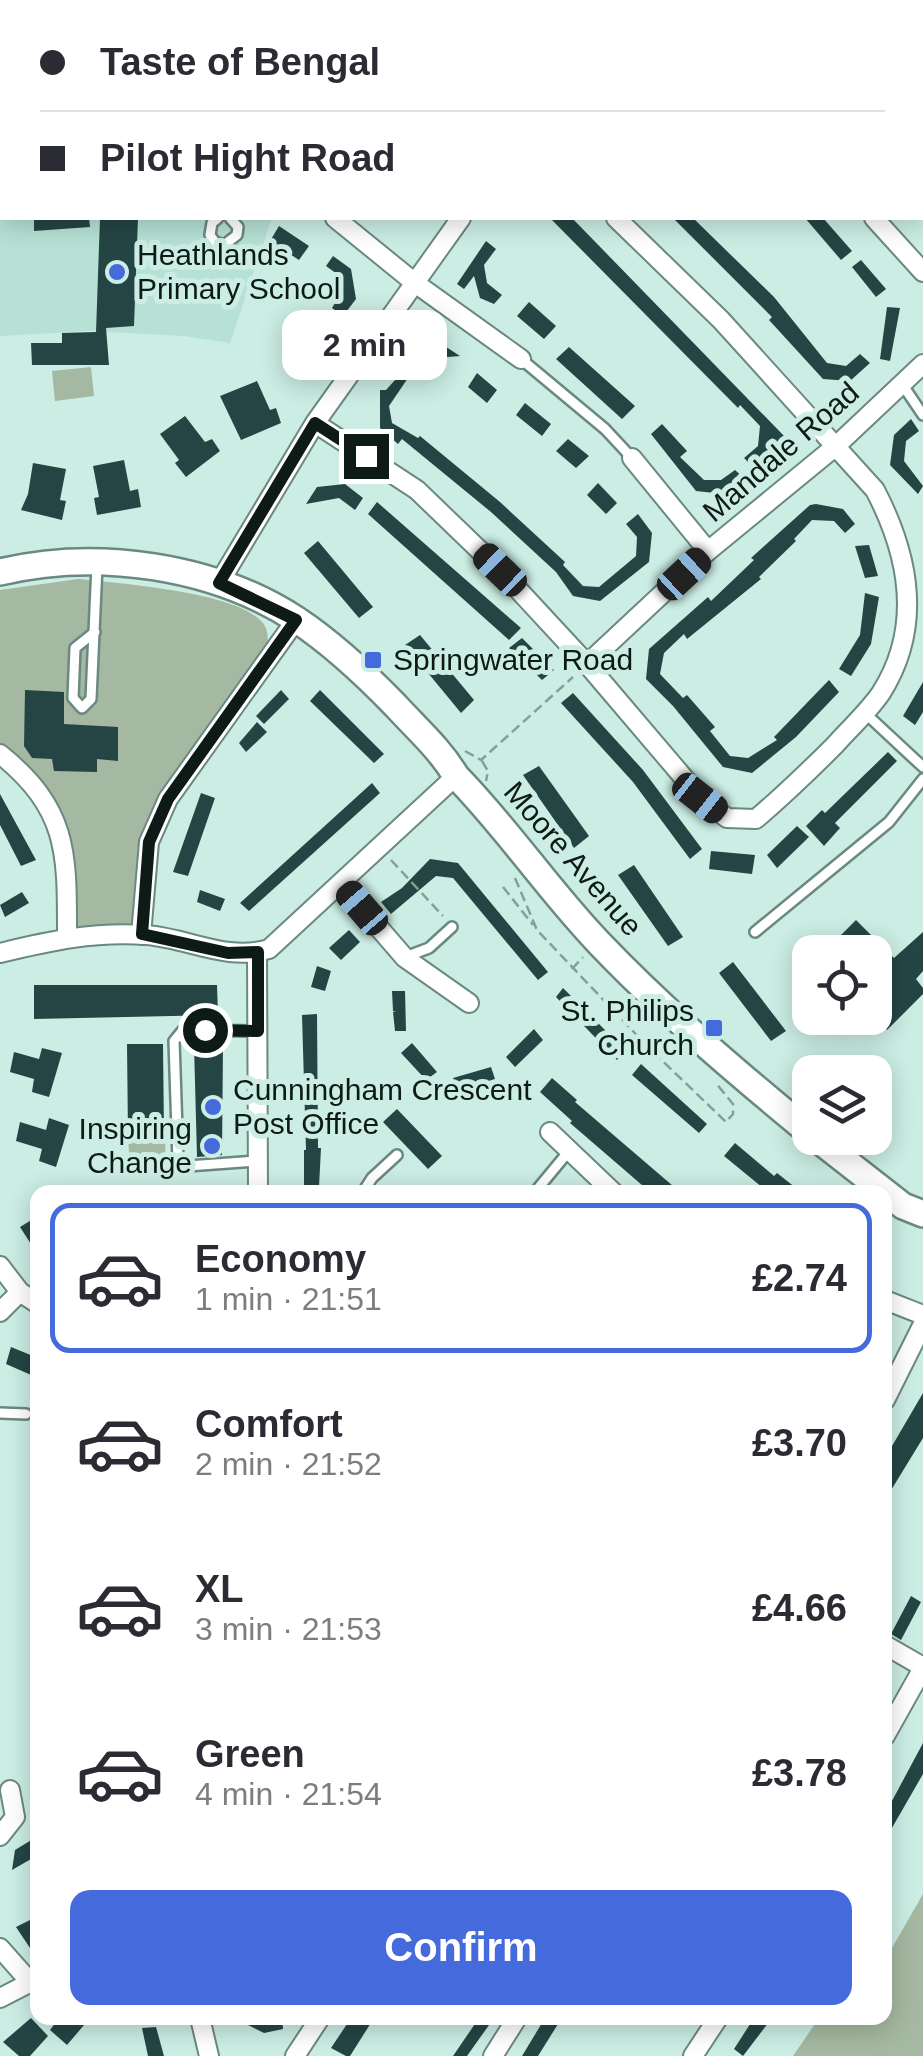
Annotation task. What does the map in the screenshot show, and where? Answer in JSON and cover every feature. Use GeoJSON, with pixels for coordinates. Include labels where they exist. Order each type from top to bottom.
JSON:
{"type":"FeatureCollection","features":[{"type":"Feature","properties":{"kind":"street"},"geometry":{"type":"LineString","coordinates":[[337,220],[415,283],[521,360]]}},
{"type":"Feature","properties":{"kind":"street"},"geometry":{"type":"LineString","coordinates":[[219,583],[315,423],[460,220]]}},
{"type":"Feature","properties":{"kind":"street"},"geometry":{"type":"LineString","coordinates":[[315,423],[417,490],[500,570],[587,664],[700,798],[727,818],[756,818],[788,792],[883,692],[904,645],[906,567],[891,521],[875,490],[721,320],[618,220]]}},
{"type":"Feature","properties":{"kind":"street"},"geometry":{"type":"LineString","coordinates":[[876,220],[923,272]]}},
{"type":"Feature","properties":{"kind":"street","name":"Mandale Road"},"geometry":{"type":"LineString","coordinates":[[587,664],[708,551],[836,446],[923,364]]}},
{"type":"Feature","properties":{"kind":"street"},"geometry":{"type":"LineString","coordinates":[[632,458],[708,551]]}},
{"type":"Feature","properties":{"kind":"street","name":"Moore Avenue"},"geometry":{"type":"LineString","coordinates":[[0,572],[61,563],[140,566],[219,583],[296,620],[378,688],[450,766],[598,942],[725,1063],[792,1117]]}},
{"type":"Feature","properties":{"kind":"street"},"geometry":{"type":"LineString","coordinates":[[142,934],[149,842],[168,799],[296,620]]}},
{"type":"Feature","properties":{"kind":"street"},"geometry":{"type":"LineString","coordinates":[[0,754],[26,774],[60,831],[67,873],[67,936]]}},
{"type":"Feature","properties":{"kind":"street"},"geometry":{"type":"LineString","coordinates":[[0,953],[67,936],[142,934],[228,953],[269,949],[380,848],[450,766]]}},
{"type":"Feature","properties":{"kind":"street"},"geometry":{"type":"LineString","coordinates":[[341,884],[404,958],[468,1003]]}},
{"type":"Feature","properties":{"kind":"street"},"geometry":{"type":"LineString","coordinates":[[258,952],[258,1185]]}},
{"type":"Feature","properties":{"kind":"street"},"geometry":{"type":"LineString","coordinates":[[550,1132],[605,1185]]}},
{"type":"Feature","properties":{"kind":"street"},"geometry":{"type":"LineString","coordinates":[[838,1155],[877,1185]]}},
{"type":"Feature","properties":{"kind":"street"},"geometry":{"type":"LineString","coordinates":[[892,1197],[923,1214]]}},
{"type":"Feature","properties":{"kind":"street"},"geometry":{"type":"LineString","coordinates":[[0,1266],[30,1299]]}},
{"type":"Feature","properties":{"kind":"street"},"geometry":{"type":"LineString","coordinates":[[0,1312],[20,1292]]}},
{"type":"Feature","properties":{"kind":"street"},"geometry":{"type":"LineString","coordinates":[[892,1303],[923,1315]]}},
{"type":"Feature","properties":{"kind":"street"},"geometry":{"type":"LineString","coordinates":[[892,1386],[923,1324]]}},
{"type":"Feature","properties":{"kind":"street"},"geometry":{"type":"LineString","coordinates":[[892,1648],[923,1667],[892,1723]]}},
{"type":"Feature","properties":{"kind":"street"},"geometry":{"type":"LineString","coordinates":[[0,1836],[16,1817],[10,1790]]}},
{"type":"Feature","properties":{"kind":"street"},"geometry":{"type":"LineString","coordinates":[[0,1948],[30,1977]]}},
{"type":"Feature","properties":{"kind":"street"},"geometry":{"type":"LineString","coordinates":[[0,1998],[30,1983]]}},
{"type":"Feature","properties":{"kind":"street"},"geometry":{"type":"LineString","coordinates":[[202,2025],[209,2056]]}},
{"type":"Feature","properties":{"kind":"street"},"geometry":{"type":"LineString","coordinates":[[294,2056],[315,2025]]}},
{"type":"Feature","properties":{"kind":"street"},"geometry":{"type":"LineString","coordinates":[[493,2056],[512,2025]]}},
{"type":"Feature","properties":{"kind":"street"},"geometry":{"type":"LineString","coordinates":[[694,2056],[714,2025]]}},
{"type":"Feature","properties":{"kind":"lane"},"geometry":{"type":"LineString","coordinates":[[215,220],[210,234],[224,245],[237,235],[232,220]]}},
{"type":"Feature","properties":{"kind":"lane"},"geometry":{"type":"LineString","coordinates":[[521,360],[605,429],[632,458]]}},
{"type":"Feature","properties":{"kind":"lane"},"geometry":{"type":"LineString","coordinates":[[901,382],[923,415]]}},
{"type":"Feature","properties":{"kind":"lane"},"geometry":{"type":"LineString","coordinates":[[96,632],[75,648],[73,698],[82,708],[92,699],[96,632],[97,562]]}},
{"type":"Feature","properties":{"kind":"lane"},"geometry":{"type":"LineString","coordinates":[[865,713],[923,767]]}},
{"type":"Feature","properties":{"kind":"lane"},"geometry":{"type":"LineString","coordinates":[[755,932],[889,822],[923,780]]}},
{"type":"Feature","properties":{"kind":"lane"},"geometry":{"type":"LineString","coordinates":[[404,958],[428,948],[452,926]]}},
{"type":"Feature","properties":{"kind":"lane"},"geometry":{"type":"LineString","coordinates":[[256,1161],[188,1166],[178,1161],[174,1041],[183,1030],[258,1031]]}},
{"type":"Feature","properties":{"kind":"lane"},"geometry":{"type":"LineString","coordinates":[[540,1185],[569,1151]]}},
{"type":"Feature","properties":{"kind":"lane"},"geometry":{"type":"LineString","coordinates":[[368,1185],[397,1155]]}},
{"type":"Feature","properties":{"kind":"lane"},"geometry":{"type":"LineString","coordinates":[[0,1413],[26,1414]]}},
{"type":"Feature","properties":{"kind":"path"},"geometry":{"type":"LineString","coordinates":[[450,766],[464,751],[481,760],[587,664]]}},
{"type":"Feature","properties":{"kind":"path"},"geometry":{"type":"LineString","coordinates":[[380,848],[452,926]]}},
{"type":"Feature","properties":{"kind":"path"},"geometry":{"type":"LineString","coordinates":[[530,886],[514,878],[537,930]]}},
{"type":"Feature","properties":{"kind":"path"},"geometry":{"type":"LineString","coordinates":[[516,883],[504,889],[537,930],[726,1122],[733,1114],[733,1104],[711,1077]]}},
{"type":"Feature","properties":{"kind":"shaded area"},"geometry":{"type":"Polygon","coordinates":[[[0,220],[271,220],[230,343],[184,336],[90,331],[0,336],[0,220]]]}},
{"type":"Feature","properties":{"kind":"shaded area"},"geometry":{"type":"Polygon","coordinates":[[[91,367],[94,396],[55,401],[52,371],[91,367]]]}},
{"type":"Feature","properties":{"kind":"shaded area"},"geometry":{"type":"Polygon","coordinates":[[[78,579],[174,590],[226,602],[260,620],[267,633],[267,649],[149,842],[141,935],[67,937],[61,831],[0,754],[0,590],[78,579]]]}},
{"type":"Feature","properties":{"kind":"shaded area"},"geometry":{"type":"Polygon","coordinates":[[[128,1135],[165,1135],[166,1176],[130,1172],[128,1135]]]}},
{"type":"Feature","properties":{"kind":"shaded area"},"geometry":{"type":"Polygon","coordinates":[[[923,1894],[923,2056],[793,2056],[814,2025],[892,2025],[892,1948],[923,1894]]]}},
{"type":"Feature","properties":{"kind":"building","name":"Heathlands Primary School"},"geometry":{"type":"Polygon","coordinates":[[[34,220],[89,220],[90,227],[34,231],[34,220]]]}},
{"type":"Feature","properties":{"kind":"building","name":"Heathlands Primary School"},"geometry":{"type":"Polygon","coordinates":[[[100,220],[138,220],[134,326],[106,328],[109,365],[32,365],[31,343],[62,343],[62,333],[96,332],[100,220]]]}},
{"type":"Feature","properties":{"kind":"building"},"geometry":{"type":"Polygon","coordinates":[[[552,220],[574,220],[786,438],[779,445],[772,438],[769,454],[752,466],[744,458],[758,446],[760,426],[740,405],[738,408],[552,220]]]}},
{"type":"Feature","properties":{"kind":"building"},"geometry":{"type":"Polygon","coordinates":[[[675,220],[695,220],[774,297],[827,363],[846,366],[860,354],[870,363],[850,381],[823,379],[769,320],[772,317],[675,220]]]}},
{"type":"Feature","properties":{"kind":"building"},"geometry":{"type":"Polygon","coordinates":[[[807,220],[825,220],[852,251],[841,260],[807,220]]]}},
{"type":"Feature","properties":{"kind":"building"},"geometry":{"type":"Polygon","coordinates":[[[279,226],[309,246],[299,260],[270,241],[279,226]]]}},
{"type":"Feature","properties":{"kind":"building"},"geometry":{"type":"Polygon","coordinates":[[[486,241],[496,249],[484,265],[487,283],[502,295],[494,304],[480,298],[474,276],[464,289],[457,284],[486,241]]]}},
{"type":"Feature","properties":{"kind":"building"},"geometry":{"type":"Polygon","coordinates":[[[333,256],[351,269],[356,299],[343,316],[332,308],[341,293],[337,274],[326,266],[333,256]]]}},
{"type":"Feature","properties":{"kind":"building"},"geometry":{"type":"Polygon","coordinates":[[[861,260],[886,289],[876,297],[852,267],[861,260]]]}},
{"type":"Feature","properties":{"kind":"building"},"geometry":{"type":"Polygon","coordinates":[[[529,302],[556,326],[544,339],[517,316],[529,302]]]}},
{"type":"Feature","properties":{"kind":"building"},"geometry":{"type":"Polygon","coordinates":[[[887,307],[900,308],[890,361],[880,359],[887,307]]]}},
{"type":"Feature","properties":{"kind":"building"},"geometry":{"type":"Polygon","coordinates":[[[301,324],[315,333],[294,362],[282,354],[301,324]]]}},
{"type":"Feature","properties":{"kind":"building"},"geometry":{"type":"Polygon","coordinates":[[[440,343],[460,356],[424,359],[413,371],[402,364],[415,344],[440,343]]]}},
{"type":"Feature","properties":{"kind":"building"},"geometry":{"type":"Polygon","coordinates":[[[569,347],[635,406],[622,419],[556,359],[569,347]]]}},
{"type":"Feature","properties":{"kind":"building"},"geometry":{"type":"Polygon","coordinates":[[[404,370],[410,375],[389,406],[392,423],[420,436],[500,502],[565,562],[563,565],[583,586],[599,587],[636,556],[637,537],[626,524],[638,514],[652,533],[649,562],[600,601],[573,596],[556,572],[491,512],[402,439],[398,444],[380,428],[380,390],[386,390],[404,370]]]}},
{"type":"Feature","properties":{"kind":"building"},"geometry":{"type":"Polygon","coordinates":[[[477,373],[497,390],[487,403],[468,387],[477,373]]]}},
{"type":"Feature","properties":{"kind":"building"},"geometry":{"type":"Polygon","coordinates":[[[257,381],[270,410],[276,408],[281,423],[241,440],[220,396],[257,381]]]}},
{"type":"Feature","properties":{"kind":"building"},"geometry":{"type":"Polygon","coordinates":[[[525,403],[551,424],[542,436],[516,415],[525,403]]]}},
{"type":"Feature","properties":{"kind":"building"},"geometry":{"type":"Polygon","coordinates":[[[185,416],[205,442],[212,439],[220,451],[186,477],[160,434],[185,416]]]}},
{"type":"Feature","properties":{"kind":"building"},"geometry":{"type":"Polygon","coordinates":[[[911,419],[919,431],[906,441],[904,461],[923,486],[918,494],[890,465],[894,435],[911,419]]]}},
{"type":"Feature","properties":{"kind":"building"},"geometry":{"type":"Polygon","coordinates":[[[662,424],[687,451],[680,457],[704,480],[721,480],[735,470],[744,478],[724,494],[696,491],[651,434],[662,424]]]}},
{"type":"Feature","properties":{"kind":"building"},"geometry":{"type":"Polygon","coordinates":[[[568,439],[589,456],[576,468],[556,451],[568,439]]]}},
{"type":"Feature","properties":{"kind":"building"},"geometry":{"type":"Polygon","coordinates":[[[124,460],[130,491],[138,489],[141,507],[97,515],[94,498],[99,497],[93,466],[124,460]]]}},
{"type":"Feature","properties":{"kind":"building"},"geometry":{"type":"Polygon","coordinates":[[[33,463],[66,469],[60,500],[66,501],[62,520],[21,510],[33,463]]]}},
{"type":"Feature","properties":{"kind":"building"},"geometry":{"type":"Polygon","coordinates":[[[598,483],[617,503],[606,514],[587,495],[598,483]]]}},
{"type":"Feature","properties":{"kind":"building"},"geometry":{"type":"Polygon","coordinates":[[[345,484],[363,498],[355,510],[339,498],[306,504],[317,487],[345,484]]]}},
{"type":"Feature","properties":{"kind":"building"},"geometry":{"type":"Polygon","coordinates":[[[377,502],[521,628],[509,640],[368,514],[377,502]]]}},
{"type":"Feature","properties":{"kind":"building"},"geometry":{"type":"Polygon","coordinates":[[[810,505],[843,509],[855,524],[845,533],[834,521],[812,520],[761,579],[664,653],[660,674],[683,698],[687,695],[715,727],[710,731],[730,756],[748,758],[777,740],[774,737],[829,680],[839,692],[796,737],[752,773],[723,767],[646,679],[649,649],[708,597],[711,601],[754,560],[751,558],[810,505]]]}},
{"type":"Feature","properties":{"kind":"building"},"geometry":{"type":"Polygon","coordinates":[[[318,541],[373,607],[359,618],[304,553],[318,541]]]}},
{"type":"Feature","properties":{"kind":"building"},"geometry":{"type":"Polygon","coordinates":[[[869,545],[878,576],[865,578],[855,546],[869,545]]]}},
{"type":"Feature","properties":{"kind":"building"},"geometry":{"type":"Polygon","coordinates":[[[865,593],[879,597],[871,644],[851,676],[839,669],[860,635],[865,593]]]}},
{"type":"Feature","properties":{"kind":"building"},"geometry":{"type":"Polygon","coordinates":[[[420,635],[474,700],[461,713],[405,645],[420,635]]]}},
{"type":"Feature","properties":{"kind":"building"},"geometry":{"type":"Polygon","coordinates":[[[522,638],[554,670],[542,680],[509,648],[522,638]]]}},
{"type":"Feature","properties":{"kind":"building"},"geometry":{"type":"Polygon","coordinates":[[[923,682],[923,712],[915,725],[903,716],[923,682]]]}},
{"type":"Feature","properties":{"kind":"building"},"geometry":{"type":"Polygon","coordinates":[[[25,690],[64,692],[64,724],[118,727],[118,761],[97,759],[97,772],[54,771],[52,759],[32,758],[24,746],[25,690]]]}},
{"type":"Feature","properties":{"kind":"building"},"geometry":{"type":"Polygon","coordinates":[[[281,690],[289,699],[264,724],[256,716],[281,690]]]}},
{"type":"Feature","properties":{"kind":"building"},"geometry":{"type":"Polygon","coordinates":[[[320,690],[384,754],[374,763],[310,701],[320,690]]]}},
{"type":"Feature","properties":{"kind":"building"},"geometry":{"type":"Polygon","coordinates":[[[573,693],[643,770],[702,849],[690,859],[633,782],[561,703],[573,693]]]}},
{"type":"Feature","properties":{"kind":"building"},"geometry":{"type":"Polygon","coordinates":[[[257,722],[267,732],[246,752],[239,743],[257,722]]]}},
{"type":"Feature","properties":{"kind":"building"},"geometry":{"type":"Polygon","coordinates":[[[888,752],[897,761],[835,823],[840,828],[824,846],[806,826],[822,810],[825,813],[888,752]]]}},
{"type":"Feature","properties":{"kind":"building"},"geometry":{"type":"Polygon","coordinates":[[[539,766],[589,836],[574,848],[523,775],[539,766]]]}},
{"type":"Feature","properties":{"kind":"building"},"geometry":{"type":"Polygon","coordinates":[[[372,783],[380,793],[249,911],[240,903],[372,783]]]}},
{"type":"Feature","properties":{"kind":"building"},"geometry":{"type":"Polygon","coordinates":[[[201,793],[215,798],[188,876],[173,872],[201,793]]]}},
{"type":"Feature","properties":{"kind":"building"},"geometry":{"type":"Polygon","coordinates":[[[0,794],[36,860],[21,866],[0,825],[0,794]]]}},
{"type":"Feature","properties":{"kind":"building"},"geometry":{"type":"Polygon","coordinates":[[[797,826],[809,837],[777,868],[767,855],[797,826]]]}},
{"type":"Feature","properties":{"kind":"building"},"geometry":{"type":"Polygon","coordinates":[[[711,851],[755,855],[752,874],[709,869],[711,851]]]}},
{"type":"Feature","properties":{"kind":"building"},"geometry":{"type":"Polygon","coordinates":[[[430,859],[458,863],[548,972],[538,980],[453,878],[436,876],[391,914],[381,902],[402,888],[430,859]]]}},
{"type":"Feature","properties":{"kind":"building"},"geometry":{"type":"Polygon","coordinates":[[[634,865],[683,937],[668,946],[618,875],[634,865]]]}},
{"type":"Feature","properties":{"kind":"building"},"geometry":{"type":"Polygon","coordinates":[[[200,890],[225,899],[220,911],[197,902],[200,890]]]}},
{"type":"Feature","properties":{"kind":"building"},"geometry":{"type":"Polygon","coordinates":[[[22,892],[29,903],[5,917],[0,905],[22,892]]]}},
{"type":"Feature","properties":{"kind":"building"},"geometry":{"type":"Polygon","coordinates":[[[856,920],[871,935],[841,935],[856,920]]]}},
{"type":"Feature","properties":{"kind":"building"},"geometry":{"type":"Polygon","coordinates":[[[349,930],[360,942],[341,960],[329,948],[349,930]]]}},
{"type":"Feature","properties":{"kind":"building"},"geometry":{"type":"Polygon","coordinates":[[[923,932],[923,971],[916,979],[923,994],[892,1025],[892,956],[923,932]]]}},
{"type":"Feature","properties":{"kind":"building"},"geometry":{"type":"Polygon","coordinates":[[[733,962],[786,1031],[771,1041],[719,973],[733,962]]]}},
{"type":"Feature","properties":{"kind":"building"},"geometry":{"type":"Polygon","coordinates":[[[317,966],[331,971],[325,991],[311,987],[317,966]]]}},
{"type":"Feature","properties":{"kind":"building"},"geometry":{"type":"Polygon","coordinates":[[[34,985],[217,985],[218,1015],[34,1019],[34,985]]]}},
{"type":"Feature","properties":{"kind":"building"},"geometry":{"type":"Polygon","coordinates":[[[563,988],[627,1052],[617,1060],[556,997],[563,988]]]}},
{"type":"Feature","properties":{"kind":"building"},"geometry":{"type":"Polygon","coordinates":[[[392,991],[405,991],[406,1031],[395,1031],[392,991]]]}},
{"type":"Feature","properties":{"kind":"building"},"geometry":{"type":"Polygon","coordinates":[[[317,1014],[319,1185],[304,1185],[302,1015],[317,1014]]]}},
{"type":"Feature","properties":{"kind":"building"},"geometry":{"type":"Polygon","coordinates":[[[534,1029],[543,1040],[515,1067],[506,1057],[534,1029]]]}},
{"type":"Feature","properties":{"kind":"building"},"geometry":{"type":"Polygon","coordinates":[[[412,1043],[437,1072],[426,1080],[401,1053],[412,1043]]]}},
{"type":"Feature","properties":{"kind":"building"},"geometry":{"type":"Polygon","coordinates":[[[127,1044],[163,1044],[164,1135],[128,1135],[127,1044]]]}},
{"type":"Feature","properties":{"kind":"building"},"geometry":{"type":"Polygon","coordinates":[[[194,1045],[223,1045],[222,1155],[197,1157],[194,1045]]]}},
{"type":"Feature","properties":{"kind":"building"},"geometry":{"type":"Polygon","coordinates":[[[42,1048],[62,1053],[49,1097],[32,1092],[34,1079],[10,1072],[14,1052],[39,1059],[42,1048]]]}},
{"type":"Feature","properties":{"kind":"building"},"geometry":{"type":"Polygon","coordinates":[[[641,1064],[707,1124],[699,1133],[632,1075],[641,1064]]]}},
{"type":"Feature","properties":{"kind":"building"},"geometry":{"type":"Polygon","coordinates":[[[491,1067],[495,1079],[457,1091],[453,1078],[491,1067]]]}},
{"type":"Feature","properties":{"kind":"building"},"geometry":{"type":"Polygon","coordinates":[[[552,1078],[672,1185],[642,1185],[540,1092],[552,1078]]]}},
{"type":"Feature","properties":{"kind":"building"},"geometry":{"type":"Polygon","coordinates":[[[397,1109],[442,1156],[428,1169],[383,1122],[397,1109]]]}},
{"type":"Feature","properties":{"kind":"building"},"geometry":{"type":"Polygon","coordinates":[[[49,1118],[69,1125],[56,1167],[39,1161],[42,1149],[16,1141],[20,1122],[46,1130],[49,1118]]]}},
{"type":"Feature","properties":{"kind":"building"},"geometry":{"type":"Polygon","coordinates":[[[735,1143],[774,1176],[777,1173],[792,1185],[759,1185],[724,1156],[735,1143]]]}},
{"type":"Feature","properties":{"kind":"building"},"geometry":{"type":"Polygon","coordinates":[[[30,1221],[30,1243],[20,1227],[30,1221]]]}},
{"type":"Feature","properties":{"kind":"building"},"geometry":{"type":"Polygon","coordinates":[[[11,1347],[30,1355],[30,1374],[6,1364],[11,1347]]]}},
{"type":"Feature","properties":{"kind":"building"},"geometry":{"type":"Polygon","coordinates":[[[923,1393],[923,1438],[892,1489],[892,1446],[923,1393]]]}},
{"type":"Feature","properties":{"kind":"building"},"geometry":{"type":"Polygon","coordinates":[[[911,1596],[921,1602],[901,1640],[892,1632],[911,1596]]]}},
{"type":"Feature","properties":{"kind":"building"},"geometry":{"type":"Polygon","coordinates":[[[923,1743],[923,1774],[892,1828],[892,1801],[923,1743]]]}},
{"type":"Feature","properties":{"kind":"building"},"geometry":{"type":"Polygon","coordinates":[[[30,1841],[30,1860],[12,1870],[15,1850],[30,1841]]]}},
{"type":"Feature","properties":{"kind":"building"},"geometry":{"type":"Polygon","coordinates":[[[30,1920],[30,1948],[16,1927],[30,1920]]]}},
{"type":"Feature","properties":{"kind":"building"},"geometry":{"type":"Polygon","coordinates":[[[30,2019],[30,2025],[38,2025],[48,2036],[30,2056],[19,2056],[3,2042],[30,2019]]]}},
{"type":"Feature","properties":{"kind":"building"},"geometry":{"type":"Polygon","coordinates":[[[54,2025],[84,2025],[67,2045],[50,2030],[54,2025]]]}},
{"type":"Feature","properties":{"kind":"building"},"geometry":{"type":"Polygon","coordinates":[[[248,2025],[283,2025],[283,2029],[264,2033],[248,2025]]]}},
{"type":"Feature","properties":{"kind":"building"},"geometry":{"type":"Polygon","coordinates":[[[346,2025],[370,2025],[350,2056],[331,2048],[346,2025]]]}},
{"type":"Feature","properties":{"kind":"building"},"geometry":{"type":"Polygon","coordinates":[[[474,2025],[489,2025],[467,2056],[453,2056],[474,2025]]]}},
{"type":"Feature","properties":{"kind":"building"},"geometry":{"type":"Polygon","coordinates":[[[541,2025],[557,2025],[538,2056],[522,2056],[541,2025]]]}},
{"type":"Feature","properties":{"kind":"building"},"geometry":{"type":"Polygon","coordinates":[[[749,2025],[767,2025],[743,2056],[734,2049],[749,2025]]]}},
{"type":"Feature","properties":{"kind":"building"},"geometry":{"type":"Polygon","coordinates":[[[156,2027],[164,2056],[148,2056],[142,2028],[156,2027]]]}},
{"type":"Feature","properties":{"kind":"place","name":"Heathlands Primary School"},"geometry":{"type":"Point","coordinates":[117,272]}},
{"type":"Feature","properties":{"kind":"place","name":"Springwater Road"},"geometry":{"type":"Point","coordinates":[373,660]}},
{"type":"Feature","properties":{"kind":"place","name":"St. Philips Church"},"geometry":{"type":"Point","coordinates":[714,1028]}},
{"type":"Feature","properties":{"kind":"place","name":"Cunningham Crescent Post Office"},"geometry":{"type":"Point","coordinates":[213,1107]}},
{"type":"Feature","properties":{"kind":"place","name":"Inspiring Change"},"geometry":{"type":"Point","coordinates":[212,1146]}},
{"type":"Feature","properties":{"kind":"route"},"geometry":{"type":"LineString","coordinates":[[205,1030],[258,1031],[258,952],[228,953],[142,934],[149,842],[168,799],[191,763],[296,620],[219,583],[315,423],[366,456]]}}]}
